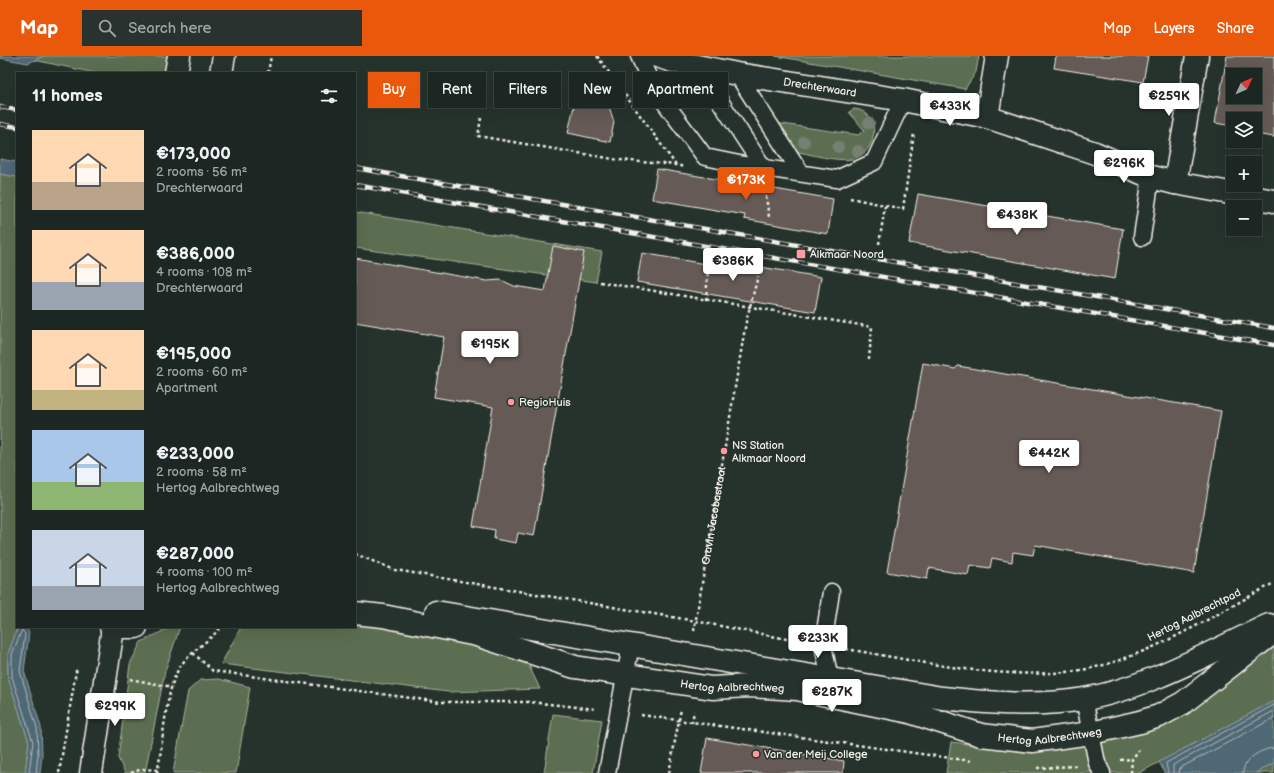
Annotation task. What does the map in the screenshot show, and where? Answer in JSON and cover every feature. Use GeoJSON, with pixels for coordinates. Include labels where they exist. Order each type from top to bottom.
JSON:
{"type":"FeatureCollection","features":[{"type":"Feature","properties":{"kind":"main road"},"geometry":{"type":"LineString","coordinates":[[176,72],[179,56]]}},
{"type":"Feature","properties":{"kind":"main road"},"geometry":{"type":"LineString","coordinates":[[221,72],[224,56]]}},
{"type":"Feature","properties":{"kind":"main road","name":"Drechterwaard"},"geometry":{"type":"LineString","coordinates":[[657,56],[737,74],[903,100],[987,117],[1095,154],[1151,177],[1175,183],[1274,201]]}},
{"type":"Feature","properties":{"kind":"main road"},"geometry":{"type":"LineString","coordinates":[[987,117],[997,56]]}},
{"type":"Feature","properties":{"kind":"main road"},"geometry":{"type":"LineString","coordinates":[[1175,183],[1196,56]]}},
{"type":"Feature","properties":{"kind":"main road","name":"Hertog Aalbrechtweg"},"geometry":{"type":"LineString","coordinates":[[356,598],[631,645],[828,686],[998,704],[1043,704],[1084,699],[1143,682],[1274,623]]}},
{"type":"Feature","properties":{"kind":"main road","name":"Hertog Aalbrechtweg"},"geometry":{"type":"LineString","coordinates":[[356,613],[383,616],[477,635],[575,668],[712,688],[749,686],[797,689],[828,686],[981,735],[1009,740],[1032,741],[1091,733],[1140,722],[1158,716],[1183,703],[1274,632]]}},
{"type":"Feature","properties":{"kind":"main road"},"geometry":{"type":"LineString","coordinates":[[91,773],[112,628]]}},
{"type":"Feature","properties":{"kind":"lane"},"geometry":{"type":"LineString","coordinates":[[639,56],[652,85],[705,157],[763,168],[837,179],[874,162],[903,100]]}},
{"type":"Feature","properties":{"kind":"lane"},"geometry":{"type":"LineString","coordinates":[[696,66],[763,168]]}},
{"type":"Feature","properties":{"kind":"lane"},"geometry":{"type":"LineString","coordinates":[[737,74],[801,173]]}},
{"type":"Feature","properties":{"kind":"lane"},"geometry":{"type":"LineString","coordinates":[[1142,237],[1151,177]]}},
{"type":"Feature","properties":{"kind":"lane"},"geometry":{"type":"LineString","coordinates":[[828,686],[823,645],[831,592]]}},
{"type":"Feature","properties":{"kind":"lane"},"geometry":{"type":"LineString","coordinates":[[607,773],[631,645]]}},
{"type":"Feature","properties":{"kind":"lane"},"geometry":{"type":"LineString","coordinates":[[1084,699],[1099,768]]}},
{"type":"Feature","properties":{"kind":"path"},"geometry":{"type":"LineString","coordinates":[[268,72],[271,56]]}},
{"type":"Feature","properties":{"kind":"path"},"geometry":{"type":"LineString","coordinates":[[481,118],[478,136],[619,160],[676,165]]}},
{"type":"Feature","properties":{"kind":"path"},"geometry":{"type":"LineString","coordinates":[[765,188],[769,218]]}},
{"type":"Feature","properties":{"kind":"path"},"geometry":{"type":"LineString","coordinates":[[879,244],[885,206]]}},
{"type":"Feature","properties":{"kind":"path"},"geometry":{"type":"LineString","coordinates":[[706,300],[709,256]]}},
{"type":"Feature","properties":{"kind":"path","name":"Gravin Jacobastraat"},"geometry":{"type":"LineString","coordinates":[[695,621],[743,338],[758,276]]}},
{"type":"Feature","properties":{"kind":"path"},"geometry":{"type":"LineString","coordinates":[[600,282],[872,327],[869,359]]}},
{"type":"Feature","properties":{"kind":"path","name":"Hertog Aalbrechtpad"},"geometry":{"type":"LineString","coordinates":[[356,554],[395,570],[695,621],[823,645],[961,668],[1006,673],[1066,672],[1120,659],[1175,637],[1274,583]]}},
{"type":"Feature","properties":{"kind":"path"},"geometry":{"type":"LineString","coordinates":[[131,773],[142,769],[158,772],[172,687],[182,664],[220,628]]}},
{"type":"Feature","properties":{"kind":"path"},"geometry":{"type":"LineString","coordinates":[[193,653],[213,671],[440,702],[530,702],[584,708]]}},
{"type":"Feature","properties":{"kind":"path"},"geometry":{"type":"LineString","coordinates":[[105,675],[172,687]]}},
{"type":"Feature","properties":{"kind":"path"},"geometry":{"type":"LineString","coordinates":[[669,773],[685,684]]}},
{"type":"Feature","properties":{"kind":"path"},"geometry":{"type":"LineString","coordinates":[[658,718],[980,762]]}},
{"type":"Feature","properties":{"kind":"path"},"geometry":{"type":"LineString","coordinates":[[1034,768],[1099,768],[1132,759],[1131,773]]}},
{"type":"Feature","properties":{"kind":"green space"},"geometry":{"type":"Polygon","coordinates":[[[44,56],[172,56],[169,72],[90,72],[34,60],[44,56]]]}},
{"type":"Feature","properties":{"kind":"green space"},"geometry":{"type":"Polygon","coordinates":[[[775,56],[979,56],[976,72],[965,89],[775,56]]]}},
{"type":"Feature","properties":{"kind":"green space"},"geometry":{"type":"Polygon","coordinates":[[[854,109],[863,112],[870,117],[873,124],[874,133],[872,142],[867,149],[861,155],[852,159],[831,159],[794,151],[775,123],[859,135],[864,130],[849,112],[854,109]]]}},
{"type":"Feature","properties":{"kind":"green space"},"geometry":{"type":"Polygon","coordinates":[[[0,174],[16,177],[16,628],[18,628],[8,654],[8,677],[29,742],[25,773],[0,773],[0,174]]]}},
{"type":"Feature","properties":{"kind":"green space"},"geometry":{"type":"Polygon","coordinates":[[[356,212],[602,252],[596,282],[356,248],[356,212]]]}},
{"type":"Feature","properties":{"kind":"green space"},"geometry":{"type":"Polygon","coordinates":[[[356,621],[523,653],[540,689],[448,692],[221,664],[240,628],[356,628],[356,621]]]}},
{"type":"Feature","properties":{"kind":"green space"},"geometry":{"type":"Polygon","coordinates":[[[169,628],[180,628],[165,671],[145,773],[125,773],[118,758],[130,664],[141,642],[169,628]]]}},
{"type":"Feature","properties":{"kind":"green space"},"geometry":{"type":"Polygon","coordinates":[[[1274,643],[1274,701],[1139,773],[946,773],[951,742],[1007,749],[1120,737],[1274,643]]]}},
{"type":"Feature","properties":{"kind":"green space"},"geometry":{"type":"Polygon","coordinates":[[[219,679],[250,687],[236,773],[173,773],[188,691],[200,680],[219,679]]]}},
{"type":"Feature","properties":{"kind":"green space"},"geometry":{"type":"Polygon","coordinates":[[[553,714],[602,720],[593,773],[544,773],[553,714]]]}},
{"type":"Feature","properties":{"kind":"green space"},"geometry":{"type":"Polygon","coordinates":[[[1274,763],[1274,773],[1255,773],[1274,763]]]}},
{"type":"Feature","properties":{"kind":"water"},"geometry":{"type":"Polygon","coordinates":[[[0,56],[44,56],[28,63],[0,58],[0,56]]]}},
{"type":"Feature","properties":{"kind":"water"},"geometry":{"type":"Polygon","coordinates":[[[0,159],[16,162],[16,177],[0,174],[0,159]]]}},
{"type":"Feature","properties":{"kind":"water"},"geometry":{"type":"Polygon","coordinates":[[[18,628],[26,628],[29,633],[24,671],[41,727],[42,754],[40,773],[25,773],[29,742],[8,677],[8,654],[18,628]]]}},
{"type":"Feature","properties":{"kind":"water"},"geometry":{"type":"Polygon","coordinates":[[[1274,701],[1274,763],[1255,773],[1165,773],[1159,762],[1274,701]]]}},
{"type":"Feature","properties":{"kind":"building"},"geometry":{"type":"Polygon","coordinates":[[[1056,56],[1148,56],[1143,82],[1054,68],[1056,56]]]}},
{"type":"Feature","properties":{"kind":"building"},"geometry":{"type":"Polygon","coordinates":[[[1227,56],[1274,56],[1274,137],[1262,135],[1262,112],[1226,112],[1226,125],[1215,123],[1227,56]]]}},
{"type":"Feature","properties":{"kind":"building"},"geometry":{"type":"Polygon","coordinates":[[[574,108],[609,108],[614,122],[610,142],[568,133],[574,108]]]}},
{"type":"Feature","properties":{"kind":"building"},"geometry":{"type":"Polygon","coordinates":[[[657,169],[833,199],[828,234],[744,219],[745,215],[652,199],[657,169]]]}},
{"type":"Feature","properties":{"kind":"building"},"geometry":{"type":"Polygon","coordinates":[[[918,194],[1123,229],[1115,279],[909,243],[918,194]]]}},
{"type":"Feature","properties":{"kind":"building","name":"RegioHuis"},"geometry":{"type":"Polygon","coordinates":[[[553,246],[584,252],[534,536],[518,533],[516,543],[494,539],[495,530],[473,526],[493,407],[434,397],[444,337],[356,322],[356,258],[487,281],[501,280],[514,286],[545,291],[553,246]]]}},
{"type":"Feature","properties":{"kind":"building"},"geometry":{"type":"Polygon","coordinates":[[[642,253],[734,269],[736,263],[821,277],[815,312],[637,282],[642,253]]]}},
{"type":"Feature","properties":{"kind":"building"},"geometry":{"type":"Polygon","coordinates":[[[923,363],[955,369],[958,366],[1221,411],[1194,573],[1035,545],[1033,555],[1013,552],[1012,562],[992,558],[990,568],[970,565],[968,575],[929,568],[927,579],[887,572],[923,363]]]}},
{"type":"Feature","properties":{"kind":"building","name":"Van der Meij College"},"geometry":{"type":"Polygon","coordinates":[[[707,738],[844,761],[843,773],[701,773],[707,738]]]}},
{"type":"Feature","properties":{"kind":"railway"},"geometry":{"type":"LineString","coordinates":[[0,107],[16,110]]}},
{"type":"Feature","properties":{"kind":"railway"},"geometry":{"type":"LineString","coordinates":[[0,124],[16,127]]}},
{"type":"Feature","properties":{"kind":"railway"},"geometry":{"type":"LineString","coordinates":[[356,168],[1274,328]]}},
{"type":"Feature","properties":{"kind":"railway"},"geometry":{"type":"LineString","coordinates":[[356,185],[1274,345]]}},
{"type":"Feature","properties":{"kind":"place","name":"Alkmaar Noord"},"geometry":{"type":"Point","coordinates":[801,254]}},
{"type":"Feature","properties":{"kind":"place","name":"RegioHuis"},"geometry":{"type":"Point","coordinates":[511,402]}},
{"type":"Feature","properties":{"kind":"place","name":"NS Station Alkmaar Noord"},"geometry":{"type":"Point","coordinates":[724,451]}},
{"type":"Feature","properties":{"kind":"place","name":"Van der Meij College"},"geometry":{"type":"Point","coordinates":[756,754]}}]}
